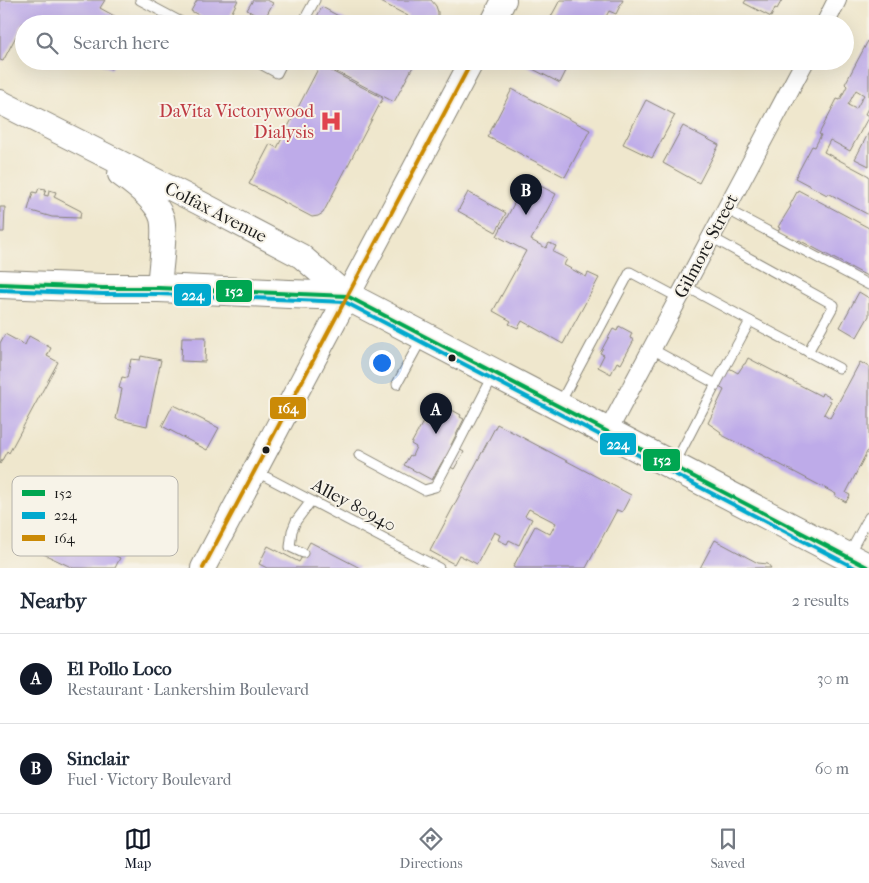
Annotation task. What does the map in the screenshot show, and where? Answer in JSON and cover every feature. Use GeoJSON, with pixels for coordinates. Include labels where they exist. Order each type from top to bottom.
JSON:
{"type":"FeatureCollection","features":[{"type":"Feature","properties":{"kind":"main road"},"geometry":{"type":"LineString","coordinates":[[203,568],[467,70]]}},
{"type":"Feature","properties":{"kind":"main road","name":"Colfax Avenue"},"geometry":{"type":"LineString","coordinates":[[0,102],[301,256],[348,296]]}},
{"type":"Feature","properties":{"kind":"main road","name":"Colfax Avenue"},"geometry":{"type":"LineString","coordinates":[[76,141],[138,187],[152,202],[162,218],[163,237],[159,288]]}},
{"type":"Feature","properties":{"kind":"main road"},"geometry":{"type":"LineString","coordinates":[[0,284],[348,296],[858,562]]}},
{"type":"Feature","properties":{"kind":"street"},"geometry":{"type":"LineString","coordinates":[[829,15],[837,0]]}},
{"type":"Feature","properties":{"kind":"street","name":"Gilmore Street"},"geometry":{"type":"LineString","coordinates":[[608,431],[800,70]]}},
{"type":"Feature","properties":{"kind":"lane"},"geometry":{"type":"LineString","coordinates":[[140,0],[168,15]]}},
{"type":"Feature","properties":{"kind":"lane"},"geometry":{"type":"LineString","coordinates":[[307,15],[315,0]]}},
{"type":"Feature","properties":{"kind":"lane"},"geometry":{"type":"LineString","coordinates":[[726,209],[869,285]]}},
{"type":"Feature","properties":{"kind":"lane"},"geometry":{"type":"LineString","coordinates":[[711,238],[834,305],[808,352]]}},
{"type":"Feature","properties":{"kind":"lane"},"geometry":{"type":"LineString","coordinates":[[559,406],[630,272],[750,321],[839,368]]}},
{"type":"Feature","properties":{"kind":"lane"},"geometry":{"type":"LineString","coordinates":[[673,465],[750,321]]}},
{"type":"Feature","properties":{"kind":"lane"},"geometry":{"type":"LineString","coordinates":[[397,384],[423,335]]}},
{"type":"Feature","properties":{"kind":"lane"},"geometry":{"type":"LineString","coordinates":[[652,349],[716,384]]}},
{"type":"Feature","properties":{"kind":"lane"},"geometry":{"type":"LineString","coordinates":[[359,455],[424,490],[434,487],[495,372]]}},
{"type":"Feature","properties":{"kind":"lane","name":"Alley 80940"},"geometry":{"type":"LineString","coordinates":[[255,471],[439,568]]}},
{"type":"Feature","properties":{"kind":"lane"},"geometry":{"type":"LineString","coordinates":[[303,553],[290,547],[292,531],[296,521],[311,501]]}},
{"type":"Feature","properties":{"kind":"lane"},"geometry":{"type":"LineString","coordinates":[[858,562],[869,517]]}},
{"type":"Feature","properties":{"kind":"building"},"geometry":{"type":"Polygon","coordinates":[[[0,0],[105,0],[100,8],[113,15],[15,15],[15,38],[3,61],[0,60],[0,0]]]}},
{"type":"Feature","properties":{"kind":"building"},"geometry":{"type":"Polygon","coordinates":[[[197,0],[238,0],[230,15],[199,15],[191,11],[197,0]]]}},
{"type":"Feature","properties":{"kind":"building"},"geometry":{"type":"Polygon","coordinates":[[[253,0],[267,0],[273,3],[267,15],[256,15],[247,10],[253,0]]]}},
{"type":"Feature","properties":{"kind":"building"},"geometry":{"type":"Polygon","coordinates":[[[377,0],[431,0],[438,12],[438,15],[406,15],[377,0]]]}},
{"type":"Feature","properties":{"kind":"building"},"geometry":{"type":"Polygon","coordinates":[[[560,0],[623,0],[616,14],[609,11],[607,15],[552,15],[560,0]]]}},
{"type":"Feature","properties":{"kind":"building"},"geometry":{"type":"Polygon","coordinates":[[[746,0],[782,0],[772,15],[767,15],[744,3],[746,0]]]}},
{"type":"Feature","properties":{"kind":"building"},"geometry":{"type":"Polygon","coordinates":[[[322,7],[337,15],[318,15],[322,7]]]}},
{"type":"Feature","properties":{"kind":"building"},"geometry":{"type":"Polygon","coordinates":[[[869,39],[869,106],[865,114],[869,116],[850,151],[830,140],[824,152],[869,176],[869,215],[795,178],[812,146],[815,147],[821,135],[819,134],[837,99],[840,100],[847,86],[845,84],[869,39]],[[856,90],[848,105],[856,109],[864,95],[856,90]]]}},
{"type":"Feature","properties":{"kind":"building","name":"DaVita Victorywood Dialysis"},"geometry":{"type":"Polygon","coordinates":[[[317,70],[330,70],[383,98],[323,213],[318,216],[312,217],[249,184],[270,144],[277,148],[317,70]]]}},
{"type":"Feature","properties":{"kind":"building"},"geometry":{"type":"Polygon","coordinates":[[[333,70],[411,70],[394,102],[333,70]]]}},
{"type":"Feature","properties":{"kind":"building"},"geometry":{"type":"Polygon","coordinates":[[[535,70],[566,70],[560,83],[535,70]]]}},
{"type":"Feature","properties":{"kind":"building"},"geometry":{"type":"Polygon","coordinates":[[[512,89],[590,130],[565,177],[488,137],[512,89]]]}},
{"type":"Feature","properties":{"kind":"building"},"geometry":{"type":"Polygon","coordinates":[[[646,100],[675,115],[652,158],[623,144],[646,100]]]}},
{"type":"Feature","properties":{"kind":"building"},"geometry":{"type":"Polygon","coordinates":[[[683,126],[719,145],[699,183],[663,163],[683,126]]]}},
{"type":"Feature","properties":{"kind":"building"},"geometry":{"type":"Polygon","coordinates":[[[869,132],[869,166],[855,159],[869,132]]]}},
{"type":"Feature","properties":{"kind":"building"},"geometry":{"type":"Polygon","coordinates":[[[527,179],[556,194],[531,240],[546,248],[549,243],[556,246],[553,252],[567,259],[564,265],[586,277],[588,273],[599,278],[563,344],[522,321],[518,328],[509,324],[511,321],[493,311],[526,251],[497,236],[527,179]]]}},
{"type":"Feature","properties":{"kind":"building"},"geometry":{"type":"Polygon","coordinates":[[[39,188],[46,189],[44,195],[48,196],[49,190],[56,192],[54,197],[81,211],[80,218],[52,217],[28,210],[33,192],[37,193],[39,188]]]}},
{"type":"Feature","properties":{"kind":"building"},"geometry":{"type":"Polygon","coordinates":[[[798,190],[869,228],[869,277],[799,240],[797,242],[778,232],[780,228],[778,227],[798,190]]]}},
{"type":"Feature","properties":{"kind":"building"},"geometry":{"type":"Polygon","coordinates":[[[468,192],[506,213],[496,232],[458,211],[468,192]]]}},
{"type":"Feature","properties":{"kind":"building"},"geometry":{"type":"Polygon","coordinates":[[[0,207],[5,207],[4,232],[0,232],[0,207]]]}},
{"type":"Feature","properties":{"kind":"building"},"geometry":{"type":"Polygon","coordinates":[[[859,292],[869,298],[869,316],[857,337],[840,327],[859,292]]]}},
{"type":"Feature","properties":{"kind":"building"},"geometry":{"type":"Polygon","coordinates":[[[619,326],[632,333],[630,338],[634,340],[621,364],[617,362],[611,374],[598,367],[604,355],[600,353],[613,329],[617,331],[619,326]]]}},
{"type":"Feature","properties":{"kind":"building"},"geometry":{"type":"Polygon","coordinates":[[[5,334],[25,345],[29,336],[51,348],[47,356],[58,362],[9,453],[7,451],[0,464],[0,343],[5,334]]]}},
{"type":"Feature","properties":{"kind":"building"},"geometry":{"type":"Polygon","coordinates":[[[182,337],[206,337],[205,362],[181,361],[182,337]]]}},
{"type":"Feature","properties":{"kind":"building"},"geometry":{"type":"Polygon","coordinates":[[[141,356],[161,360],[147,426],[116,419],[122,389],[119,388],[122,377],[127,378],[131,359],[140,360],[141,356]]]}},
{"type":"Feature","properties":{"kind":"building"},"geometry":{"type":"Polygon","coordinates":[[[748,358],[821,396],[822,393],[831,398],[824,414],[830,418],[860,362],[869,367],[869,448],[846,493],[850,495],[846,502],[835,496],[836,494],[720,434],[721,432],[708,423],[724,390],[719,387],[729,368],[738,373],[748,358]]]}},
{"type":"Feature","properties":{"kind":"building"},"geometry":{"type":"Polygon","coordinates":[[[173,405],[219,428],[207,450],[162,426],[173,405]]]}},
{"type":"Feature","properties":{"kind":"building"},"geometry":{"type":"Polygon","coordinates":[[[443,405],[461,415],[460,417],[464,419],[451,445],[464,452],[454,469],[442,462],[432,480],[404,465],[410,455],[412,456],[416,447],[411,444],[423,422],[428,424],[438,406],[442,408],[443,405]]]}},
{"type":"Feature","properties":{"kind":"building"},"geometry":{"type":"Polygon","coordinates":[[[497,424],[631,495],[622,512],[617,510],[586,568],[513,567],[535,526],[550,534],[556,523],[529,509],[525,516],[532,519],[519,545],[509,540],[507,544],[498,540],[500,535],[494,532],[477,564],[459,555],[454,564],[430,551],[497,424]]]}},
{"type":"Feature","properties":{"kind":"building"},"geometry":{"type":"Polygon","coordinates":[[[715,540],[758,563],[768,564],[771,568],[700,568],[715,540]]]}},
{"type":"Feature","properties":{"kind":"building"},"geometry":{"type":"Polygon","coordinates":[[[310,542],[360,568],[267,568],[259,564],[268,546],[299,562],[310,542]]]}},
{"type":"Feature","properties":{"kind":"building"},"geometry":{"type":"Polygon","coordinates":[[[48,556],[116,556],[120,558],[115,568],[73,568],[48,556]]]}},
{"type":"Feature","properties":{"kind":"transit line","name":"164"},"geometry":{"type":"LineString","coordinates":[[203,568],[467,70]]}},
{"type":"Feature","properties":{"kind":"transit line","name":"152"},"geometry":{"type":"LineString","coordinates":[[0,284],[347,296],[869,568]]}},
{"type":"Feature","properties":{"kind":"transit line","name":"224"},"geometry":{"type":"LineString","coordinates":[[0,290],[159,294],[345,302],[855,568]]}},
{"type":"Feature","properties":{"kind":"place","name":"DaVita Victorywood Dialysis"},"geometry":{"type":"Point","coordinates":[331,121]}},
{"type":"Feature","properties":{"kind":"place","name":"Sinclair"},"geometry":{"type":"Point","coordinates":[526,215]}},
{"type":"Feature","properties":{"kind":"place","name":"El Pollo Loco"},"geometry":{"type":"Point","coordinates":[436,434]}}]}
